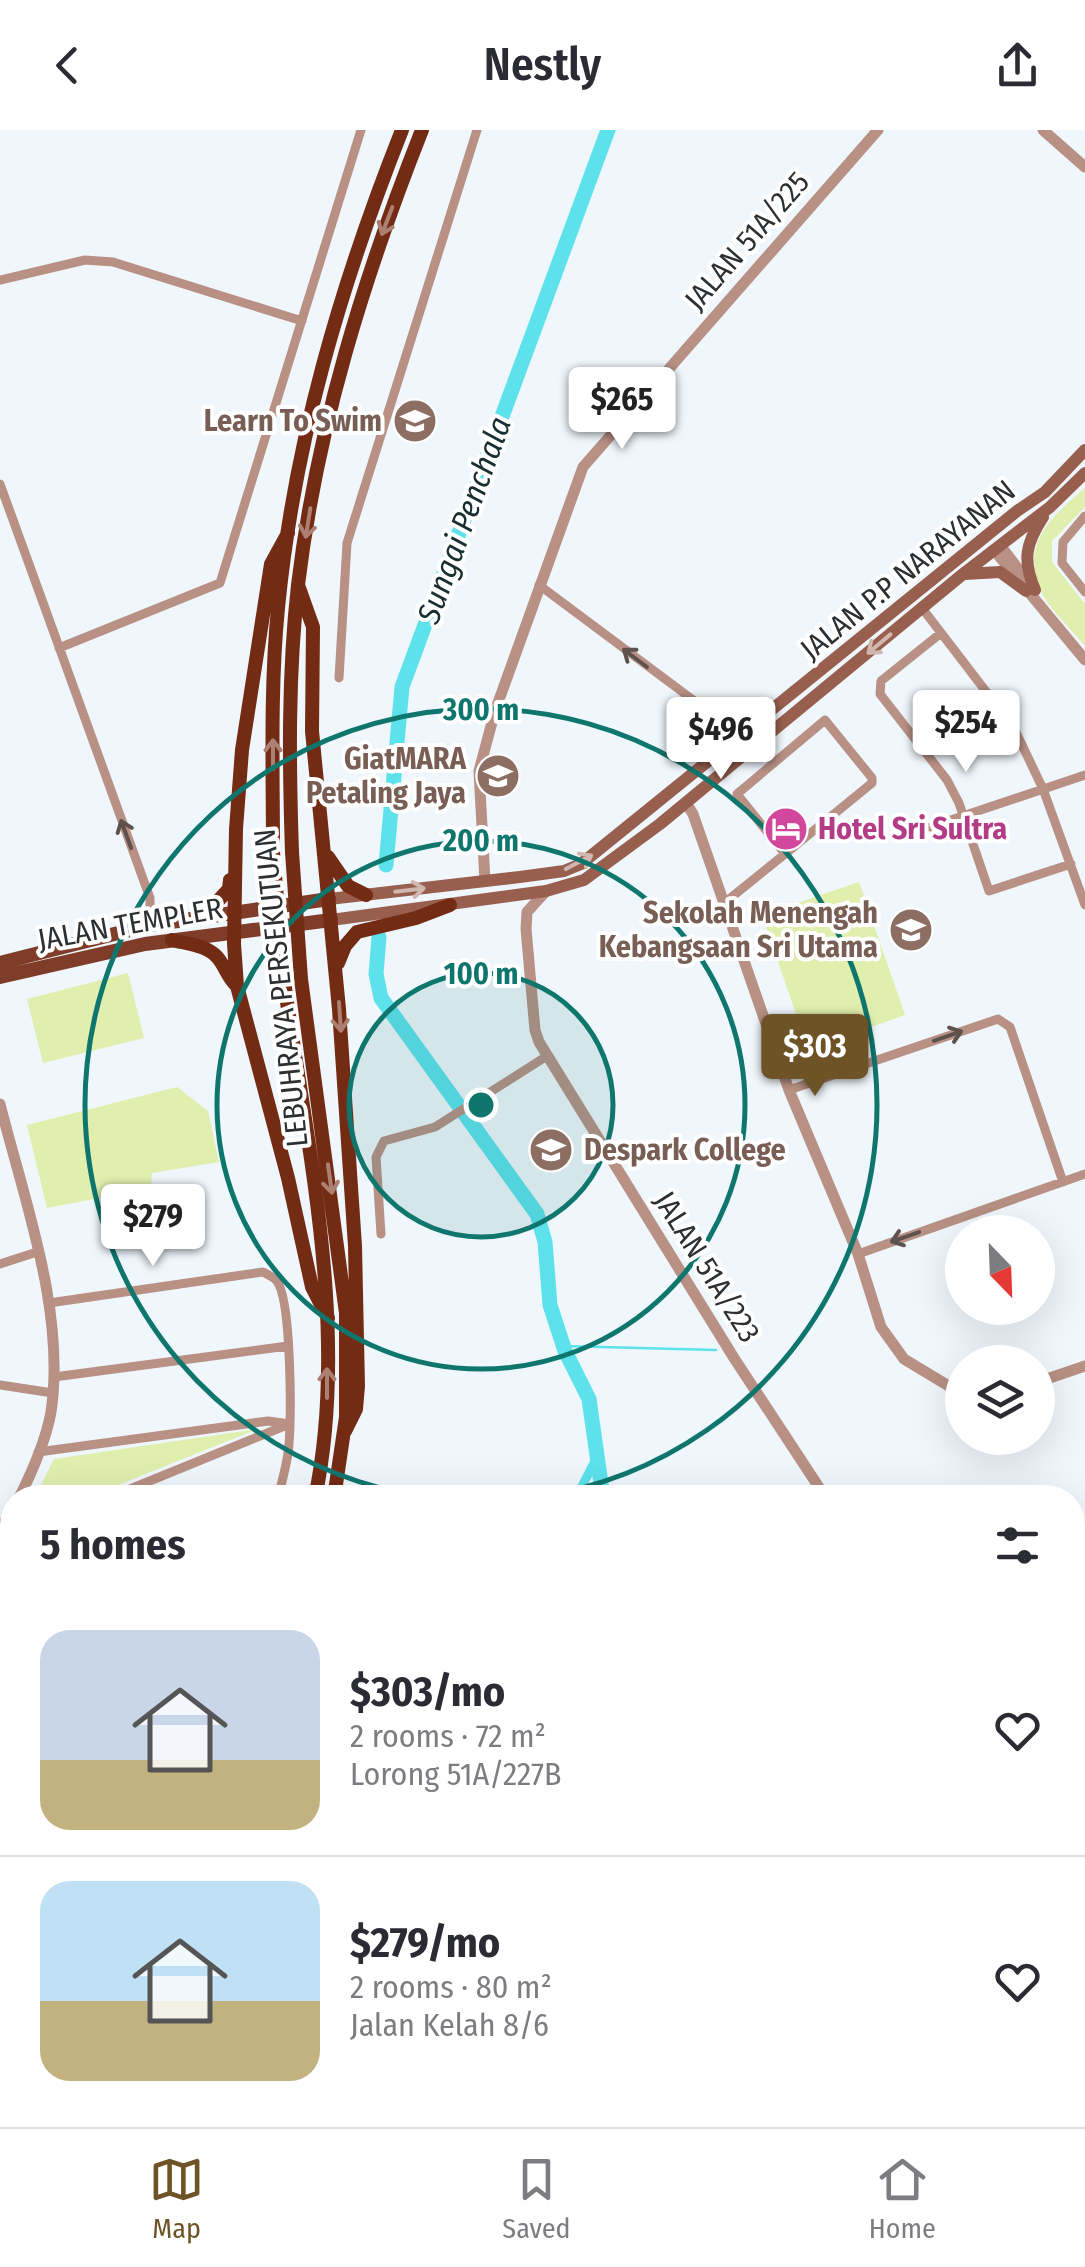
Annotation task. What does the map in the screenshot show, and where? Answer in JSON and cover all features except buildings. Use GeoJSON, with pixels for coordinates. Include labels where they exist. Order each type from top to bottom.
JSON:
{"type":"FeatureCollection","features":[{"type":"Feature","properties":{"kind":"highway","name":"LEBUHRAYA PERSEKUTUAN"},"geometry":{"type":"LineString","coordinates":[[317,1485],[327,1399],[328,1318],[284,981],[273,852],[275,653],[288,533],[318,380],[365,224],[402,130]]}},
{"type":"Feature","properties":{"kind":"highway","name":"LEBUHRAYA PERSEKUTUAN"},"geometry":{"type":"LineString","coordinates":[[336,1485],[345,1431],[346,1313],[301,979],[292,852],[290,726],[298,584],[336,382],[382,230],[422,130]]}},
{"type":"Feature","properties":{"kind":"highway"},"geometry":{"type":"LineString","coordinates":[[205,915],[229,889],[242,750],[271,564],[288,533]]}},
{"type":"Feature","properties":{"kind":"highway"},"geometry":{"type":"LineString","coordinates":[[298,584],[313,628],[312,731],[335,968],[359,1311],[356,1409],[345,1431]]}},
{"type":"Feature","properties":{"kind":"highway"},"geometry":{"type":"LineString","coordinates":[[236,828],[234,932],[238,986],[292,1193],[312,1287],[328,1318]]}},
{"type":"Feature","properties":{"kind":"highway"},"geometry":{"type":"LineString","coordinates":[[324,852],[348,886],[366,895]]}},
{"type":"Feature","properties":{"kind":"highway"},"geometry":{"type":"LineString","coordinates":[[335,968],[356,932],[450,905]]}},
{"type":"Feature","properties":{"kind":"highway"},"geometry":{"type":"LineString","coordinates":[[172,940],[202,946],[214,954],[228,978],[238,986]]}},
{"type":"Feature","properties":{"kind":"main road","name":"JALAN P.P NARAYANAN"},"geometry":{"type":"LineString","coordinates":[[329,900],[564,871],[581,864],[1045,492],[1085,450]]}},
{"type":"Feature","properties":{"kind":"main road","name":"JALAN P.P NARAYANAN"},"geometry":{"type":"LineString","coordinates":[[331,920],[546,891],[568,886],[601,870],[686,804],[995,546],[1050,507],[1085,473]]}},
{"type":"Feature","properties":{"kind":"main road"},"geometry":{"type":"LineString","coordinates":[[958,560],[995,546],[1045,492]]}},
{"type":"Feature","properties":{"kind":"main road"},"geometry":{"type":"LineString","coordinates":[[1030,590],[1025,556],[1032,534],[1050,507]]}},
{"type":"Feature","properties":{"kind":"main road"},"geometry":{"type":"LineString","coordinates":[[963,574],[1000,572],[1030,590]]}},
{"type":"Feature","properties":{"kind":"main road","name":"JALAN TEMPLER"},"geometry":{"type":"LineString","coordinates":[[0,963],[150,925],[329,900]]}},
{"type":"Feature","properties":{"kind":"main road","name":"JALAN TEMPLER"},"geometry":{"type":"LineString","coordinates":[[0,977],[172,940],[331,920]]}},
{"type":"Feature","properties":{"kind":"street"},"geometry":{"type":"LineString","coordinates":[[59,648],[220,583],[361,130]]}},
{"type":"Feature","properties":{"kind":"street"},"geometry":{"type":"LineString","coordinates":[[338,678],[348,544],[477,130]]}},
{"type":"Feature","properties":{"kind":"street","name":"JALAN 51A/225"},"geometry":{"type":"LineString","coordinates":[[484,881],[479,771],[495,711],[539,585],[588,460],[878,130]]}},
{"type":"Feature","properties":{"kind":"street"},"geometry":{"type":"LineString","coordinates":[[1043,130],[1085,168]]}},
{"type":"Feature","properties":{"kind":"street"},"geometry":{"type":"LineString","coordinates":[[0,280],[85,260],[113,262],[302,321]]}},
{"type":"Feature","properties":{"kind":"street"},"geometry":{"type":"LineString","coordinates":[[0,484],[150,898],[150,925]]}},
{"type":"Feature","properties":{"kind":"street"},"geometry":{"type":"LineString","coordinates":[[1082,520],[1063,542],[1062,563],[1085,592]]}},
{"type":"Feature","properties":{"kind":"street"},"geometry":{"type":"LineString","coordinates":[[995,546],[1057,630],[1085,660]]}},
{"type":"Feature","properties":{"kind":"street"},"geometry":{"type":"LineString","coordinates":[[539,585],[728,726],[736,742]]}},
{"type":"Feature","properties":{"kind":"street"},"geometry":{"type":"LineString","coordinates":[[922,608],[1014,728],[1043,789],[1085,905]]}},
{"type":"Feature","properties":{"kind":"street"},"geometry":{"type":"LineString","coordinates":[[941,633],[881,681],[880,694],[947,780],[989,891],[1071,864]]}},
{"type":"Feature","properties":{"kind":"street"},"geometry":{"type":"LineString","coordinates":[[724,904],[872,783],[872,778],[810,702]]}},
{"type":"Feature","properties":{"kind":"street"},"geometry":{"type":"LineString","coordinates":[[785,854],[736,794],[825,720]]}},
{"type":"Feature","properties":{"kind":"street"},"geometry":{"type":"LineString","coordinates":[[932,826],[1085,775]]}},
{"type":"Feature","properties":{"kind":"street"},"geometry":{"type":"LineString","coordinates":[[686,804],[693,814],[789,1090],[858,1254],[881,1327],[904,1360],[945,1384]]}},
{"type":"Feature","properties":{"kind":"street","name":"JALAN 51A/223"},"geometry":{"type":"LineString","coordinates":[[546,891],[527,912],[535,1030],[547,1056],[734,1358],[817,1485]]}},
{"type":"Feature","properties":{"kind":"street"},"geometry":{"type":"LineString","coordinates":[[789,1090],[998,1019],[1010,1026],[1063,1182]]}},
{"type":"Feature","properties":{"kind":"street"},"geometry":{"type":"LineString","coordinates":[[381,1234],[376,1156],[384,1141],[443,1122],[547,1056]]}},
{"type":"Feature","properties":{"kind":"street"},"geometry":{"type":"LineString","coordinates":[[0,1104],[49,1303],[54,1377],[50,1417],[24,1485]]}},
{"type":"Feature","properties":{"kind":"street"},"geometry":{"type":"LineString","coordinates":[[858,1254],[1085,1174]]}},
{"type":"Feature","properties":{"kind":"street"},"geometry":{"type":"LineString","coordinates":[[0,1264],[37,1252]]}},
{"type":"Feature","properties":{"kind":"street"},"geometry":{"type":"LineString","coordinates":[[49,1303],[263,1272],[276,1279],[282,1291],[288,1346],[290,1424],[281,1485]]}},
{"type":"Feature","properties":{"kind":"street"},"geometry":{"type":"LineString","coordinates":[[54,1377],[288,1346]]}},
{"type":"Feature","properties":{"kind":"street"},"geometry":{"type":"LineString","coordinates":[[1055,1376],[1085,1366]]}},
{"type":"Feature","properties":{"kind":"street"},"geometry":{"type":"LineString","coordinates":[[0,1384],[53,1393]]}},
{"type":"Feature","properties":{"kind":"street"},"geometry":{"type":"LineString","coordinates":[[38,1452],[268,1421],[290,1424]]}},
{"type":"Feature","properties":{"kind":"street"},"geometry":{"type":"LineString","coordinates":[[140,1485],[290,1424]]}},
{"type":"Feature","properties":{"kind":"green space"},"geometry":{"type":"Polygon","coordinates":[[[1085,488],[1085,507],[1052,541],[1052,562],[1085,604],[1085,646],[1043,596],[1035,572],[1035,557],[1043,531],[1085,488]]]}},
{"type":"Feature","properties":{"kind":"green space"},"geometry":{"type":"Polygon","coordinates":[[[859,882],[905,1015],[808,1049],[762,915],[859,882]]]}},
{"type":"Feature","properties":{"kind":"green space"},"geometry":{"type":"Polygon","coordinates":[[[128,973],[144,1038],[43,1063],[27,999],[128,973]]]}},
{"type":"Feature","properties":{"kind":"green space"},"geometry":{"type":"Polygon","coordinates":[[[177,1087],[208,1111],[219,1162],[152,1173],[151,1188],[47,1208],[27,1125],[177,1087]]]}},
{"type":"Feature","properties":{"kind":"green space"},"geometry":{"type":"Polygon","coordinates":[[[258,1429],[118,1485],[41,1485],[54,1459],[258,1429]]]}},
{"type":"Feature","properties":{"kind":"waterway","name":"Sungai Penchala"},"geometry":{"type":"LineString","coordinates":[[386,865],[402,687],[608,130]]}},
{"type":"Feature","properties":{"kind":"waterway","name":"Sungai Penchala"},"geometry":{"type":"LineString","coordinates":[[379,937],[376,974],[381,998],[537,1214],[545,1242],[550,1305],[565,1351],[589,1399],[601,1485]]}},
{"type":"Feature","properties":{"kind":"waterway"},"geometry":{"type":"LineString","coordinates":[[563,1346],[716,1350]]}},
{"type":"Feature","properties":{"kind":"waterway"},"geometry":{"type":"LineString","coordinates":[[583,1485],[597,1457]]}},
{"type":"Feature","properties":{"kind":"place","name":"Learn To Swim"},"geometry":{"type":"Point","coordinates":[415,421]}},
{"type":"Feature","properties":{"kind":"place","name":"GiatMARA Petaling Jaya"},"geometry":{"type":"Point","coordinates":[498,776]}},
{"type":"Feature","properties":{"kind":"place","name":"Hotel Sri Sultra"},"geometry":{"type":"Point","coordinates":[786,829]}},
{"type":"Feature","properties":{"kind":"place","name":"Sekolah Menengah Kebangsaan Sri Utama"},"geometry":{"type":"Point","coordinates":[911,930]}},
{"type":"Feature","properties":{"kind":"place","name":"Despark College"},"geometry":{"type":"Point","coordinates":[551,1150]}}]}
